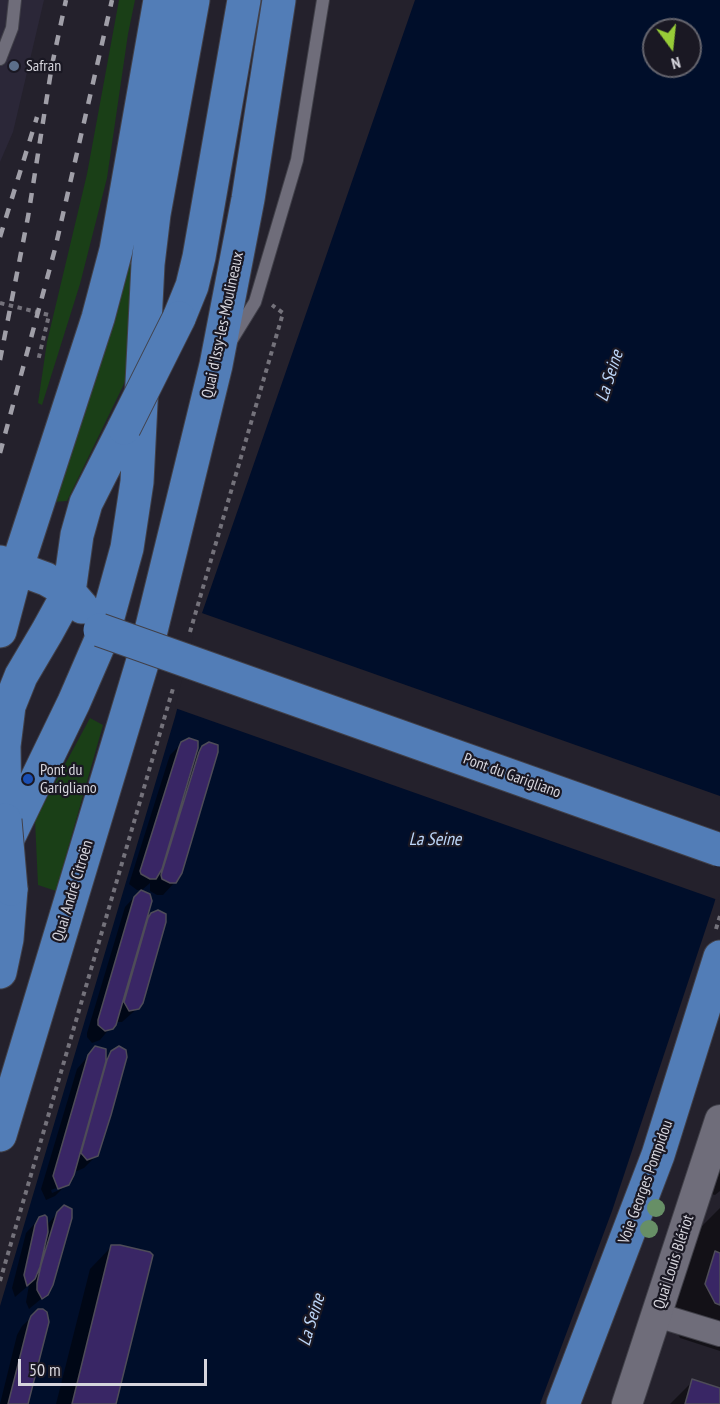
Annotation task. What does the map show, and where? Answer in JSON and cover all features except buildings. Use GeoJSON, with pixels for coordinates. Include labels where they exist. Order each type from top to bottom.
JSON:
{"type":"FeatureCollection","features":[{"type":"Feature","properties":{"kind":"main road"},"geometry":{"type":"LineString","coordinates":[[101,632],[22,631],[0,628],[8,565],[99,318],[116,250],[160,0]]}},
{"type":"Feature","properties":{"kind":"main road"},"geometry":{"type":"LineString","coordinates":[[0,855],[74,702],[101,632],[127,548],[137,482],[148,264],[154,214],[193,0]]}},
{"type":"Feature","properties":{"kind":"main road"},"geometry":{"type":"LineString","coordinates":[[0,972],[7,939],[11,889],[5,820],[4,746],[9,706],[21,676],[69,592],[77,535],[87,503],[179,318],[192,286],[244,0]]}},
{"type":"Feature","properties":{"kind":"main road","name":"Quai d'Issy-les-Moulineaux"},"geometry":{"type":"LineString","coordinates":[[147,647],[216,365],[248,199],[279,0]]}},
{"type":"Feature","properties":{"kind":"main road"},"geometry":{"type":"LineString","coordinates":[[8,565],[46,579],[69,592],[101,632]]}},
{"type":"Feature","properties":{"kind":"main road","name":"Pont du Garigliano"},"geometry":{"type":"LineString","coordinates":[[101,632],[720,850]]}},
{"type":"Feature","properties":{"kind":"main road","name":"Quai André Citroën"},"geometry":{"type":"LineString","coordinates":[[0,1135],[147,647]]}},
{"type":"Feature","properties":{"kind":"main road","name":"Voie Georges Pompidou"},"geometry":{"type":"LineString","coordinates":[[563,1404],[658,1155],[720,957]]}},
{"type":"Feature","properties":{"kind":"street","name":"Quai Louis Blériot"},"geometry":{"type":"LineString","coordinates":[[627,1404],[720,1120]]}},
{"type":"Feature","properties":{"kind":"street"},"geometry":{"type":"LineString","coordinates":[[657,1314],[720,1334]]}},
{"type":"Feature","properties":{"kind":"lane"},"geometry":{"type":"LineString","coordinates":[[0,59],[12,28],[15,0]]}},
{"type":"Feature","properties":{"kind":"lane"},"geometry":{"type":"LineString","coordinates":[[216,365],[255,302],[276,233],[297,160],[322,0]]}},
{"type":"Feature","properties":{"kind":"path"},"geometry":{"type":"LineString","coordinates":[[0,303],[49,315],[38,362]]}},
{"type":"Feature","properties":{"kind":"path"},"geometry":{"type":"LineString","coordinates":[[189,635],[284,313],[272,305]]}},
{"type":"Feature","properties":{"kind":"path"},"geometry":{"type":"LineString","coordinates":[[0,1281],[176,681]]}},
{"type":"Feature","properties":{"kind":"shaded area","name":"Safran"},"geometry":{"type":"Polygon","coordinates":[[[0,0],[44,0],[13,132],[0,162],[0,0]]]}},
{"type":"Feature","properties":{"kind":"green space"},"geometry":{"type":"Polygon","coordinates":[[[119,0],[135,0],[107,178],[80,284],[42,405],[38,403],[47,342],[87,174],[119,0]]]}},
{"type":"Feature","properties":{"kind":"green space"},"geometry":{"type":"Polygon","coordinates":[[[130,242],[142,248],[135,356],[123,386],[67,501],[52,502],[130,242]]]}},
{"type":"Feature","properties":{"kind":"green space"},"geometry":{"type":"Polygon","coordinates":[[[90,718],[103,725],[56,891],[38,885],[35,820],[90,718]]]}},
{"type":"Feature","properties":{"kind":"water","name":"La Seine"},"geometry":{"type":"Polygon","coordinates":[[[415,0],[720,0],[720,883],[612,1211],[540,1404],[0,1404],[0,1306],[175,717],[202,613],[415,0]]]}},
{"type":"Feature","properties":{"kind":"pier"},"geometry":{"type":"Polygon","coordinates":[[[199,612],[720,796],[720,894],[718,900],[175,708],[199,612]]]}},
{"type":"Feature","properties":{"kind":"railway"},"geometry":{"type":"LineString","coordinates":[[0,360],[28,217],[52,65],[66,0]]}},
{"type":"Feature","properties":{"kind":"railway"},"geometry":{"type":"LineString","coordinates":[[0,453],[55,249],[112,0]]}},
{"type":"Feature","properties":{"kind":"railway"},"geometry":{"type":"LineString","coordinates":[[0,237],[37,117]]}},
{"type":"Feature","properties":{"kind":"place","name":"Safran"},"geometry":{"type":"Point","coordinates":[14,66]}},
{"type":"Feature","properties":{"kind":"place","name":"Pont du Garigliano"},"geometry":{"type":"Point","coordinates":[28,779]}}]}
